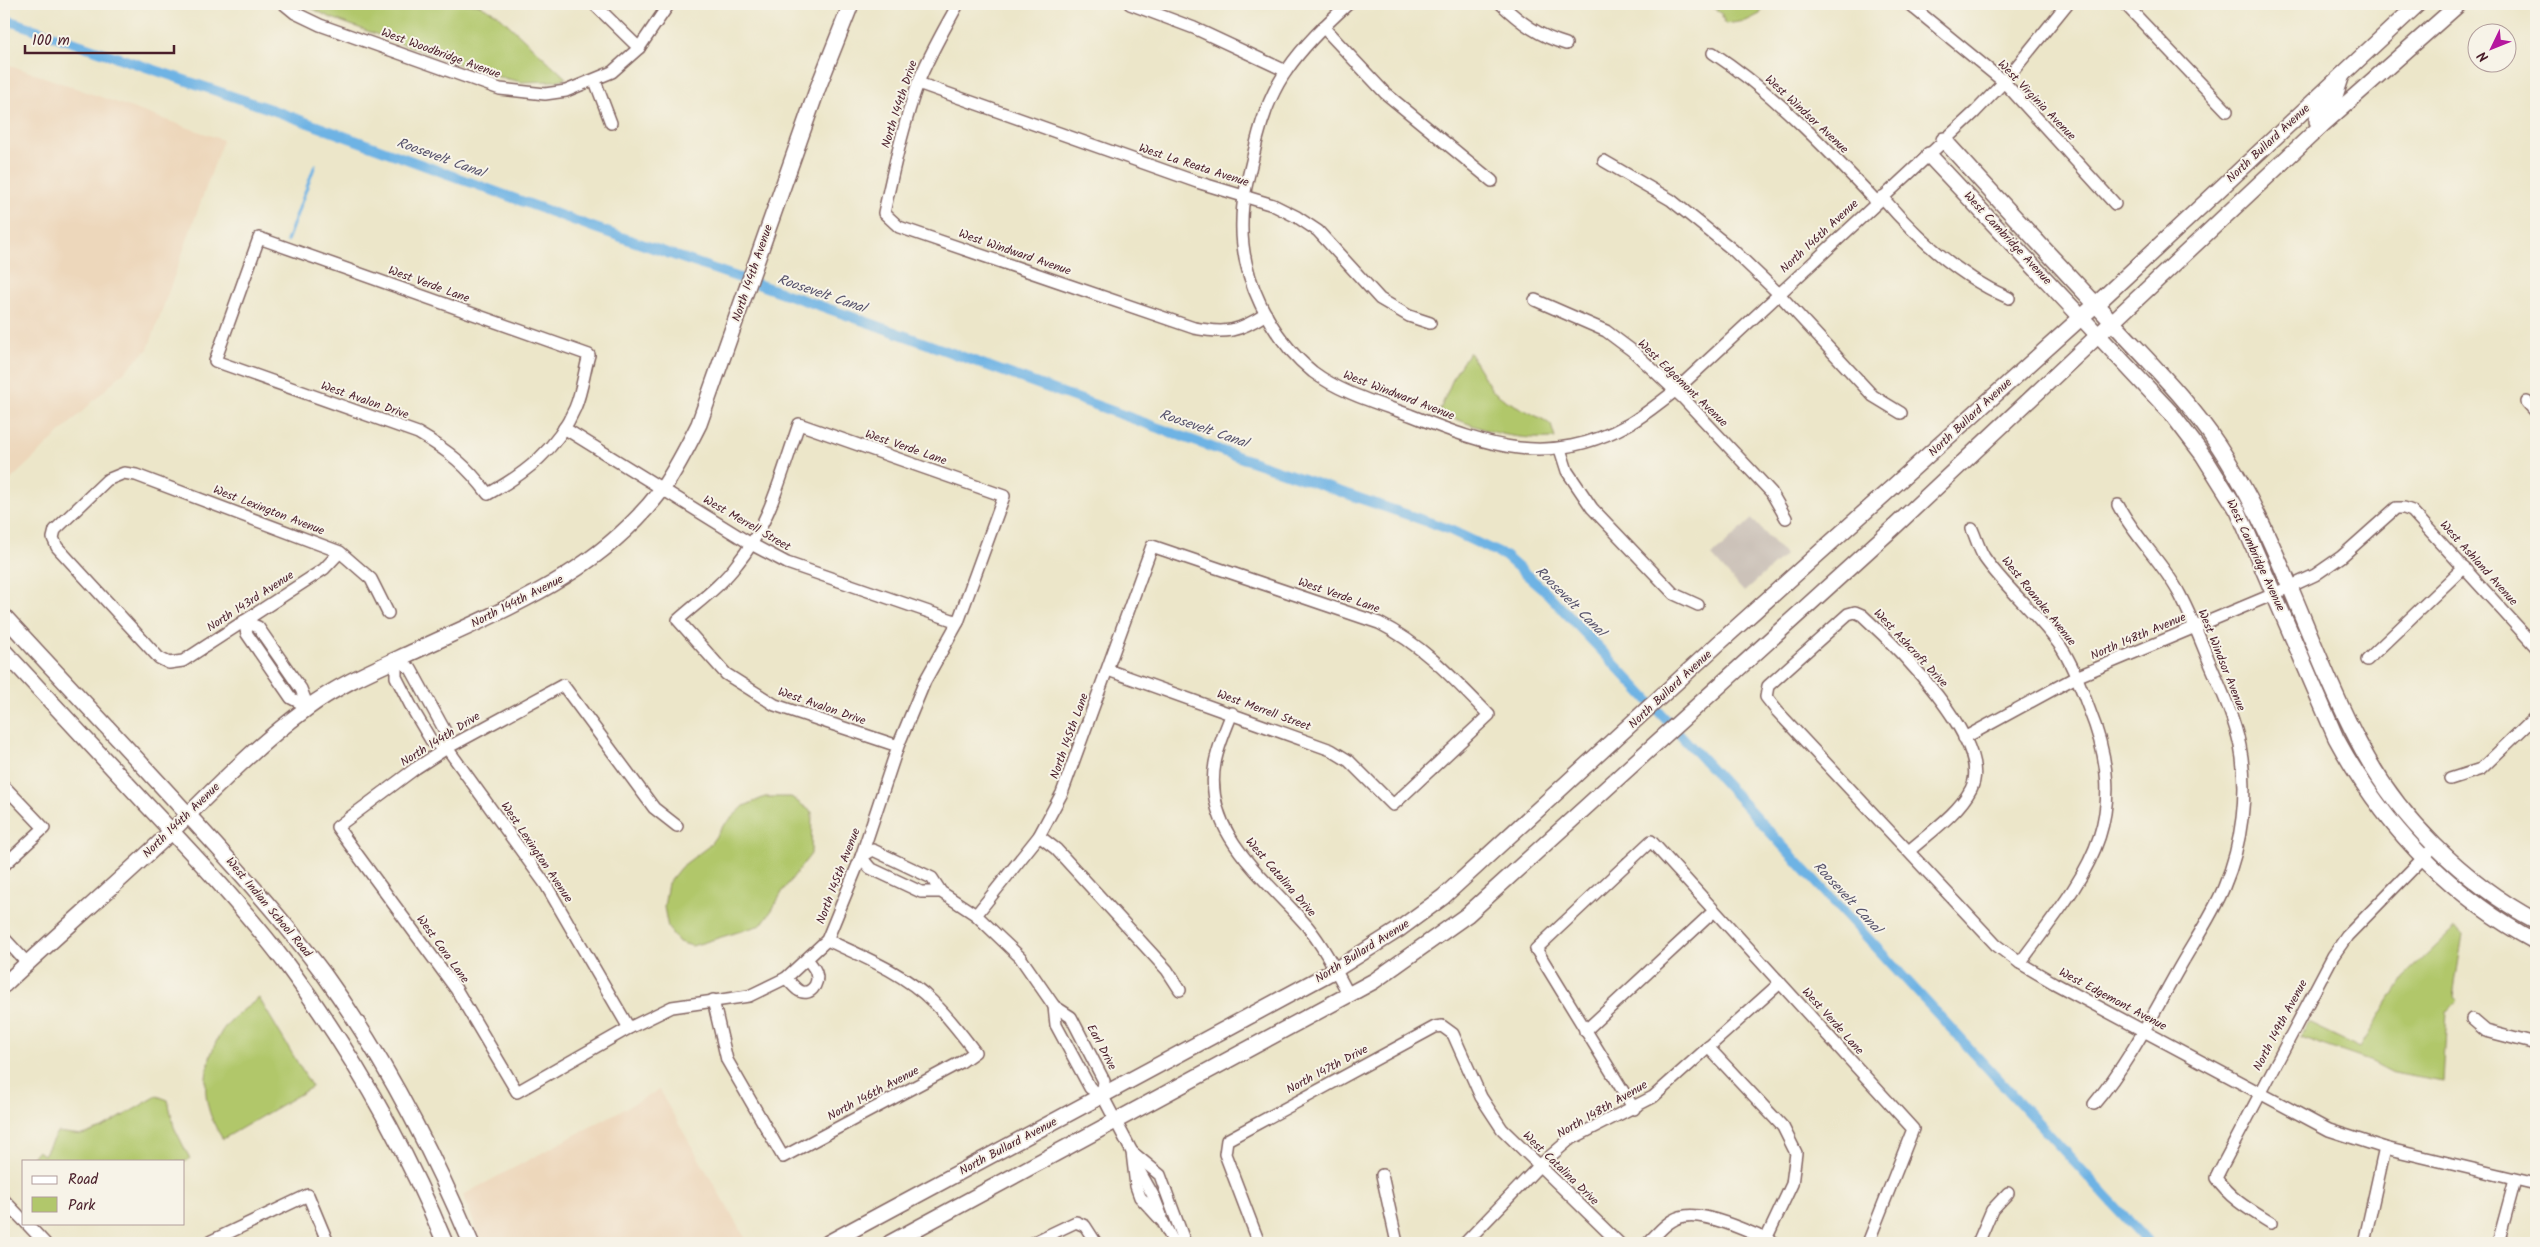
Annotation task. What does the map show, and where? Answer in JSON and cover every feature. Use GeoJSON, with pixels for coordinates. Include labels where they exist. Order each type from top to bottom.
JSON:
{"type":"FeatureCollection","features":[{"type":"Feature","properties":{"kind":"main road","name":"North 144th Avenue"},"geometry":{"type":"LineString","coordinates":[[4,985],[172,831],[252,752],[308,707],[350,681],[528,598],[559,581],[588,562],[622,534],[662,488],[677,466],[699,424],[817,90],[851,4]]}},
{"type":"Feature","properties":{"kind":"main road","name":"North Bullard Avenue"},"geometry":{"type":"LineString","coordinates":[[828,1243],[1335,970],[1398,930],[1443,897],[1658,699],[2082,317],[2418,4]]}},
{"type":"Feature","properties":{"kind":"main road","name":"North Bullard Avenue"},"geometry":{"type":"LineString","coordinates":[[890,1243],[1349,995],[1406,960],[1467,915],[1679,720],[1900,522],[2100,336],[2321,126],[2459,4]]}},
{"type":"Feature","properties":{"kind":"main road"},"geometry":{"type":"LineString","coordinates":[[2321,126],[2316,117],[2335,96],[2343,74]]}},
{"type":"Feature","properties":{"kind":"main road","name":"West Cambridge Avenue"},"geometry":{"type":"LineString","coordinates":[[1944,140],[2178,393],[2217,444],[2250,497],[2360,745],[2388,789],[2416,826],[2436,846],[2483,886],[2536,922]]}},
{"type":"Feature","properties":{"kind":"main road","name":"West Cambridge Avenue"},"geometry":{"type":"LineString","coordinates":[[1929,154],[2171,413],[2203,455],[2238,512],[2327,719],[2346,757],[2388,819],[2423,858],[2486,912],[2536,942]]}},
{"type":"Feature","properties":{"kind":"main road","name":"West Indian School Road"},"geometry":{"type":"LineString","coordinates":[[4,616],[267,901],[324,976],[361,1030],[419,1130],[471,1243]]}},
{"type":"Feature","properties":{"kind":"main road","name":"West Indian School Road"},"geometry":{"type":"LineString","coordinates":[[4,651],[172,831],[230,896],[286,964],[367,1084],[406,1156],[445,1243]]}},
{"type":"Feature","properties":{"kind":"street","name":"West Woodbridge Avenue"},"geometry":{"type":"LineString","coordinates":[[284,4],[320,25],[500,89],[545,94],[566,91],[595,81],[612,72],[639,48],[669,4]]}},
{"type":"Feature","properties":{"kind":"street"},"geometry":{"type":"LineString","coordinates":[[594,4],[639,48]]}},
{"type":"Feature","properties":{"kind":"street","name":"North 144th Drive"},"geometry":{"type":"LineString","coordinates":[[888,219],[884,213],[893,170],[918,84],[932,50],[958,4]]}},
{"type":"Feature","properties":{"kind":"street"},"geometry":{"type":"LineString","coordinates":[[1130,4],[1194,28],[1286,71]]}},
{"type":"Feature","properties":{"kind":"street"},"geometry":{"type":"LineString","coordinates":[[1266,314],[1247,268],[1242,223],[1244,196],[1255,145],[1267,109],[1286,71],[1323,27],[1348,4]]}},
{"type":"Feature","properties":{"kind":"street"},"geometry":{"type":"LineString","coordinates":[[1501,4],[1522,24],[1546,38],[1566,44]]}},
{"type":"Feature","properties":{"kind":"street","name":"West Virginia Avenue"},"geometry":{"type":"LineString","coordinates":[[1909,4],[2004,82],[2115,204]]}},
{"type":"Feature","properties":{"kind":"street","name":"North 146th Avenue"},"geometry":{"type":"LineString","coordinates":[[1560,449],[1608,434],[1629,424],[1675,391],[2004,82],[2067,4]]}},
{"type":"Feature","properties":{"kind":"street"},"geometry":{"type":"LineString","coordinates":[[2126,4],[2227,111]]}},
{"type":"Feature","properties":{"kind":"street"},"geometry":{"type":"LineString","coordinates":[[1323,27],[1385,92],[1492,181]]}},
{"type":"Feature","properties":{"kind":"street","name":"West Windsor Avenue"},"geometry":{"type":"LineString","coordinates":[[1713,53],[1730,64],[1801,125],[1879,200],[1937,252],[1984,287],[2010,298]]}},
{"type":"Feature","properties":{"kind":"street"},"geometry":{"type":"LineString","coordinates":[[595,81],[611,124]]}},
{"type":"Feature","properties":{"kind":"street","name":"West La Reata Avenue"},"geometry":{"type":"LineString","coordinates":[[918,84],[1273,205],[1297,217],[1318,231],[1380,299],[1409,316],[1430,322]]}},
{"type":"Feature","properties":{"kind":"street"},"geometry":{"type":"LineString","coordinates":[[1604,161],[1671,200],[1733,250],[1778,294],[1873,396],[1901,413]]}},
{"type":"Feature","properties":{"kind":"street","name":"West Windward Avenue"},"geometry":{"type":"LineString","coordinates":[[888,219],[899,227],[1194,328],[1220,333],[1238,330],[1266,314],[1286,347],[1314,372],[1341,389],[1493,445],[1528,450],[1560,449]]}},
{"type":"Feature","properties":{"kind":"street","name":"West Verde Lane"},"geometry":{"type":"LineString","coordinates":[[215,360],[259,238],[589,355],[575,407],[564,428]]}},
{"type":"Feature","properties":{"kind":"street","name":"West Edgemont Avenue"},"geometry":{"type":"LineString","coordinates":[[1535,300],[1606,331],[1634,352],[1675,391],[1771,492],[1786,518]]}},
{"type":"Feature","properties":{"kind":"street","name":"West Avalon Drive"},"geometry":{"type":"LineString","coordinates":[[215,360],[418,433],[446,449],[464,465],[488,494],[516,479],[539,459],[564,428]]}},
{"type":"Feature","properties":{"kind":"street"},"geometry":{"type":"LineString","coordinates":[[2527,402],[2536,412]]}},
{"type":"Feature","properties":{"kind":"street","name":"West Verde Lane"},"geometry":{"type":"LineString","coordinates":[[751,544],[766,517],[799,424],[1004,496]]}},
{"type":"Feature","properties":{"kind":"street","name":"West Merrell Street"},"geometry":{"type":"LineString","coordinates":[[564,428],[751,544],[787,563],[958,622]]}},
{"type":"Feature","properties":{"kind":"street"},"geometry":{"type":"LineString","coordinates":[[1560,449],[1567,471],[1592,508],[1674,594],[1698,605]]}},
{"type":"Feature","properties":{"kind":"street","name":"West Lexington Avenue"},"geometry":{"type":"LineString","coordinates":[[169,663],[159,658],[58,547],[53,538],[55,530],[66,518],[113,476],[124,472],[340,552],[371,579],[388,613]]}},
{"type":"Feature","properties":{"kind":"street","name":"North 145th Avenue"},"geometry":{"type":"LineString","coordinates":[[517,1092],[629,1028],[672,1007],[749,996],[786,978],[828,940],[861,857],[898,746],[925,681],[958,622],[1004,496]]}},
{"type":"Feature","properties":{"kind":"street","name":"West Windsor Avenue"},"geometry":{"type":"LineString","coordinates":[[2094,1104],[2112,1083],[2144,1032],[2224,888],[2235,855],[2244,792],[2240,747],[2227,704],[2180,594],[2130,527],[2118,505]]}},
{"type":"Feature","properties":{"kind":"street","name":"North 148th Avenue"},"geometry":{"type":"LineString","coordinates":[[1964,738],[2076,677],[2315,575],[2341,557],[2396,508]]}},
{"type":"Feature","properties":{"kind":"street","name":"West Ashland Avenue"},"geometry":{"type":"LineString","coordinates":[[2396,508],[2412,511],[2536,647]]}},
{"type":"Feature","properties":{"kind":"street","name":"West Roanoke Avenue"},"geometry":{"type":"LineString","coordinates":[[1972,529],[1984,556],[2062,648],[2096,725],[2106,760],[2108,791],[2104,820],[2096,850],[2079,883],[2020,963]]}},
{"type":"Feature","properties":{"kind":"street","name":"West Avalon Drive"},"geometry":{"type":"LineString","coordinates":[[751,544],[737,565],[718,585],[678,620],[726,674],[766,700],[898,746]]}},
{"type":"Feature","properties":{"kind":"street","name":"West Verde Lane"},"geometry":{"type":"LineString","coordinates":[[1152,546],[1379,623],[1394,631],[1434,660],[1489,715],[1394,805]]}},
{"type":"Feature","properties":{"kind":"street","name":"North 145th Lane"},"geometry":{"type":"LineString","coordinates":[[976,915],[1039,836],[1062,793],[1152,546]]}},
{"type":"Feature","properties":{"kind":"street","name":"North 143rd Avenue"},"geometry":{"type":"LineString","coordinates":[[169,663],[183,661],[324,568],[340,552]]}},
{"type":"Feature","properties":{"kind":"street"},"geometry":{"type":"LineString","coordinates":[[2367,660],[2464,567]]}},
{"type":"Feature","properties":{"kind":"street","name":"West Ashcroft Drive"},"geometry":{"type":"LineString","coordinates":[[1766,697],[1768,686],[1841,617],[1855,612],[1870,622],[1927,681],[1947,709],[1975,762],[1972,788],[1960,806],[1909,851]]}},
{"type":"Feature","properties":{"kind":"street"},"geometry":{"type":"LineString","coordinates":[[244,621],[248,634],[291,698],[308,707]]}},
{"type":"Feature","properties":{"kind":"street","name":"West Lexington Avenue"},"geometry":{"type":"LineString","coordinates":[[396,659],[396,677],[432,742],[446,748],[546,885],[629,1028]]}},
{"type":"Feature","properties":{"kind":"street","name":"West Lexington Avenue"},"geometry":{"type":"LineString","coordinates":[[396,659],[411,669],[445,731],[446,748]]}},
{"type":"Feature","properties":{"kind":"street","name":"West Merrell Street"},"geometry":{"type":"LineString","coordinates":[[1108,670],[1331,750],[1349,761],[1394,805]]}},
{"type":"Feature","properties":{"kind":"street","name":"North 144th Drive"},"geometry":{"type":"LineString","coordinates":[[337,827],[446,748],[563,685],[654,808],[677,826]]}},
{"type":"Feature","properties":{"kind":"street","name":"West Edgemont Avenue"},"geometry":{"type":"LineString","coordinates":[[1766,697],[1996,945],[2020,963],[2144,1032],[2329,1130],[2385,1148],[2536,1184]]}},
{"type":"Feature","properties":{"kind":"street","name":"West Catalina Drive"},"geometry":{"type":"LineString","coordinates":[[1232,713],[1214,765],[1214,796],[1220,818],[1239,852],[1307,927],[1349,995]]}},
{"type":"Feature","properties":{"kind":"street"},"geometry":{"type":"LineString","coordinates":[[2450,779],[2481,769],[2536,716]]}},
{"type":"Feature","properties":{"kind":"street"},"geometry":{"type":"LineString","coordinates":[[4,786],[44,828],[4,865]]}},
{"type":"Feature","properties":{"kind":"street","name":"West Cora Lane"},"geometry":{"type":"LineString","coordinates":[[337,827],[456,989],[517,1092]]}},
{"type":"Feature","properties":{"kind":"street"},"geometry":{"type":"LineString","coordinates":[[1039,836],[1056,849],[1167,970],[1180,990]]}},
{"type":"Feature","properties":{"kind":"street","name":"West Verde Lane"},"geometry":{"type":"LineString","coordinates":[[1585,1031],[1536,949],[1651,841],[1913,1129],[1868,1243]]}},
{"type":"Feature","properties":{"kind":"street","name":"North 149th Avenue"},"geometry":{"type":"LineString","coordinates":[[2271,1222],[2249,1210],[2225,1191],[2216,1178],[2333,956],[2347,936],[2436,846]]}},
{"type":"Feature","properties":{"kind":"street","name":"Earl Drive"},"geometry":{"type":"LineString","coordinates":[[941,892],[921,892],[870,868],[861,857],[874,850],[923,872],[932,878],[941,892],[976,915],[1020,957],[1054,1006],[1071,1017],[1104,1080],[1102,1095],[1090,1088],[1060,1033],[1056,1025],[1054,1006]]}},
{"type":"Feature","properties":{"kind":"street"},"geometry":{"type":"LineString","coordinates":[[1634,1109],[1585,1031],[1714,911]]}},
{"type":"Feature","properties":{"kind":"street"},"geometry":{"type":"LineString","coordinates":[[4,938],[27,963]]}},
{"type":"Feature","properties":{"kind":"street","name":"North 146th Avenue"},"geometry":{"type":"LineString","coordinates":[[713,1000],[727,1060],[783,1156],[961,1062],[975,1052],[933,1001],[890,970],[828,940]]}},
{"type":"Feature","properties":{"kind":"street"},"geometry":{"type":"LineString","coordinates":[[786,978],[799,991],[806,992],[812,990],[816,983],[816,973],[807,959]]}},
{"type":"Feature","properties":{"kind":"street","name":"North 148th Avenue"},"geometry":{"type":"LineString","coordinates":[[1465,1243],[1539,1166],[1569,1140],[1634,1109],[1653,1097],[1780,983]]}},
{"type":"Feature","properties":{"kind":"street"},"geometry":{"type":"LineString","coordinates":[[2472,1019],[2486,1031],[2536,1044]]}},
{"type":"Feature","properties":{"kind":"street","name":"North 147th Drive"},"geometry":{"type":"LineString","coordinates":[[1255,1242],[1226,1159],[1224,1146],[1231,1136],[1435,1027],[1449,1028]]}},
{"type":"Feature","properties":{"kind":"street","name":"West Catalina Drive"},"geometry":{"type":"LineString","coordinates":[[1449,1028],[1491,1113],[1508,1136],[1619,1243]]}},
{"type":"Feature","properties":{"kind":"street"},"geometry":{"type":"LineString","coordinates":[[1648,1243],[1667,1224],[1685,1216],[1708,1218],[1771,1241],[1792,1184],[1796,1153],[1783,1127],[1708,1047]]}},
{"type":"Feature","properties":{"kind":"street"},"geometry":{"type":"LineString","coordinates":[[1102,1095],[1134,1158],[1136,1186],[1140,1197],[1163,1222],[1174,1243]]}},
{"type":"Feature","properties":{"kind":"street"},"geometry":{"type":"LineString","coordinates":[[2364,1243],[2385,1148]]}},
{"type":"Feature","properties":{"kind":"street"},"geometry":{"type":"LineString","coordinates":[[1134,1158],[1143,1158],[1160,1175],[1185,1243]]}},
{"type":"Feature","properties":{"kind":"street"},"geometry":{"type":"LineString","coordinates":[[1382,1175],[1397,1243]]}},
{"type":"Feature","properties":{"kind":"street"},"geometry":{"type":"LineString","coordinates":[[2498,1243],[2515,1180]]}},
{"type":"Feature","properties":{"kind":"street"},"geometry":{"type":"LineString","coordinates":[[1978,1243],[1992,1210],[2008,1193]]}},
{"type":"Feature","properties":{"kind":"street"},"geometry":{"type":"LineString","coordinates":[[207,1243],[308,1195],[328,1243]]}},
{"type":"Feature","properties":{"kind":"street"},"geometry":{"type":"LineString","coordinates":[[4,1200],[22,1219]]}},
{"type":"Feature","properties":{"kind":"street"},"geometry":{"type":"LineString","coordinates":[[1032,1243],[1069,1223],[1083,1224],[1096,1243]]}},
{"type":"Feature","properties":{"kind":"street"},"geometry":{"type":"LineString","coordinates":[[27,1224],[45,1243]]}},
{"type":"Feature","properties":{"kind":"shaded area"},"geometry":{"type":"Polygon","coordinates":[[[4,63],[223,140],[148,349],[4,486],[4,63]]]}},
{"type":"Feature","properties":{"kind":"shaded area"},"geometry":{"type":"Polygon","coordinates":[[[1752,519],[1785,555],[1744,592],[1712,556],[1752,519]]]}},
{"type":"Feature","properties":{"kind":"shaded area"},"geometry":{"type":"Polygon","coordinates":[[[659,1090],[748,1243],[482,1243],[463,1195],[659,1090]]]}},
{"type":"Feature","properties":{"kind":"green space"},"geometry":{"type":"Polygon","coordinates":[[[303,4],[478,4],[497,14],[566,78],[555,81],[521,82],[482,73],[329,17],[303,4]]]}},
{"type":"Feature","properties":{"kind":"green space"},"geometry":{"type":"Polygon","coordinates":[[[1711,4],[1762,4],[1760,14],[1746,21],[1725,24],[1721,13],[1710,6],[1711,4]]]}},
{"type":"Feature","properties":{"kind":"green space"},"geometry":{"type":"Polygon","coordinates":[[[1469,352],[1492,390],[1505,400],[1551,425],[1555,438],[1509,435],[1469,424],[1439,412],[1455,374],[1469,352]]]}},
{"type":"Feature","properties":{"kind":"green space"},"geometry":{"type":"Polygon","coordinates":[[[765,797],[791,797],[812,812],[811,854],[784,889],[761,925],[692,946],[679,942],[668,928],[664,907],[668,883],[681,867],[709,846],[723,826],[744,806],[765,797]]]}},
{"type":"Feature","properties":{"kind":"green space"},"geometry":{"type":"Polygon","coordinates":[[[2455,928],[2463,934],[2453,996],[2457,1000],[2447,1011],[2443,1082],[2393,1073],[2372,1062],[2300,1037],[2308,1023],[2360,1048],[2403,978],[2455,928]]]}},
{"type":"Feature","properties":{"kind":"green space"},"geometry":{"type":"Polygon","coordinates":[[[259,998],[312,1087],[223,1139],[215,1126],[207,1099],[206,1085],[210,1058],[225,1026],[259,998]]]}},
{"type":"Feature","properties":{"kind":"green space"},"geometry":{"type":"Polygon","coordinates":[[[157,1096],[168,1100],[174,1127],[190,1159],[185,1162],[30,1160],[37,1151],[44,1155],[57,1132],[82,1135],[102,1128],[157,1096]]]}},
{"type":"Feature","properties":{"kind":"waterway","name":"Roosevelt Canal"},"geometry":{"type":"LineString","coordinates":[[4,19],[270,109],[595,228],[864,321],[1222,451],[1446,528],[1505,556],[1545,591],[1637,688],[2149,1243]]}},
{"type":"Feature","properties":{"kind":"waterway"},"geometry":{"type":"LineString","coordinates":[[287,241],[315,165]]}}]}
